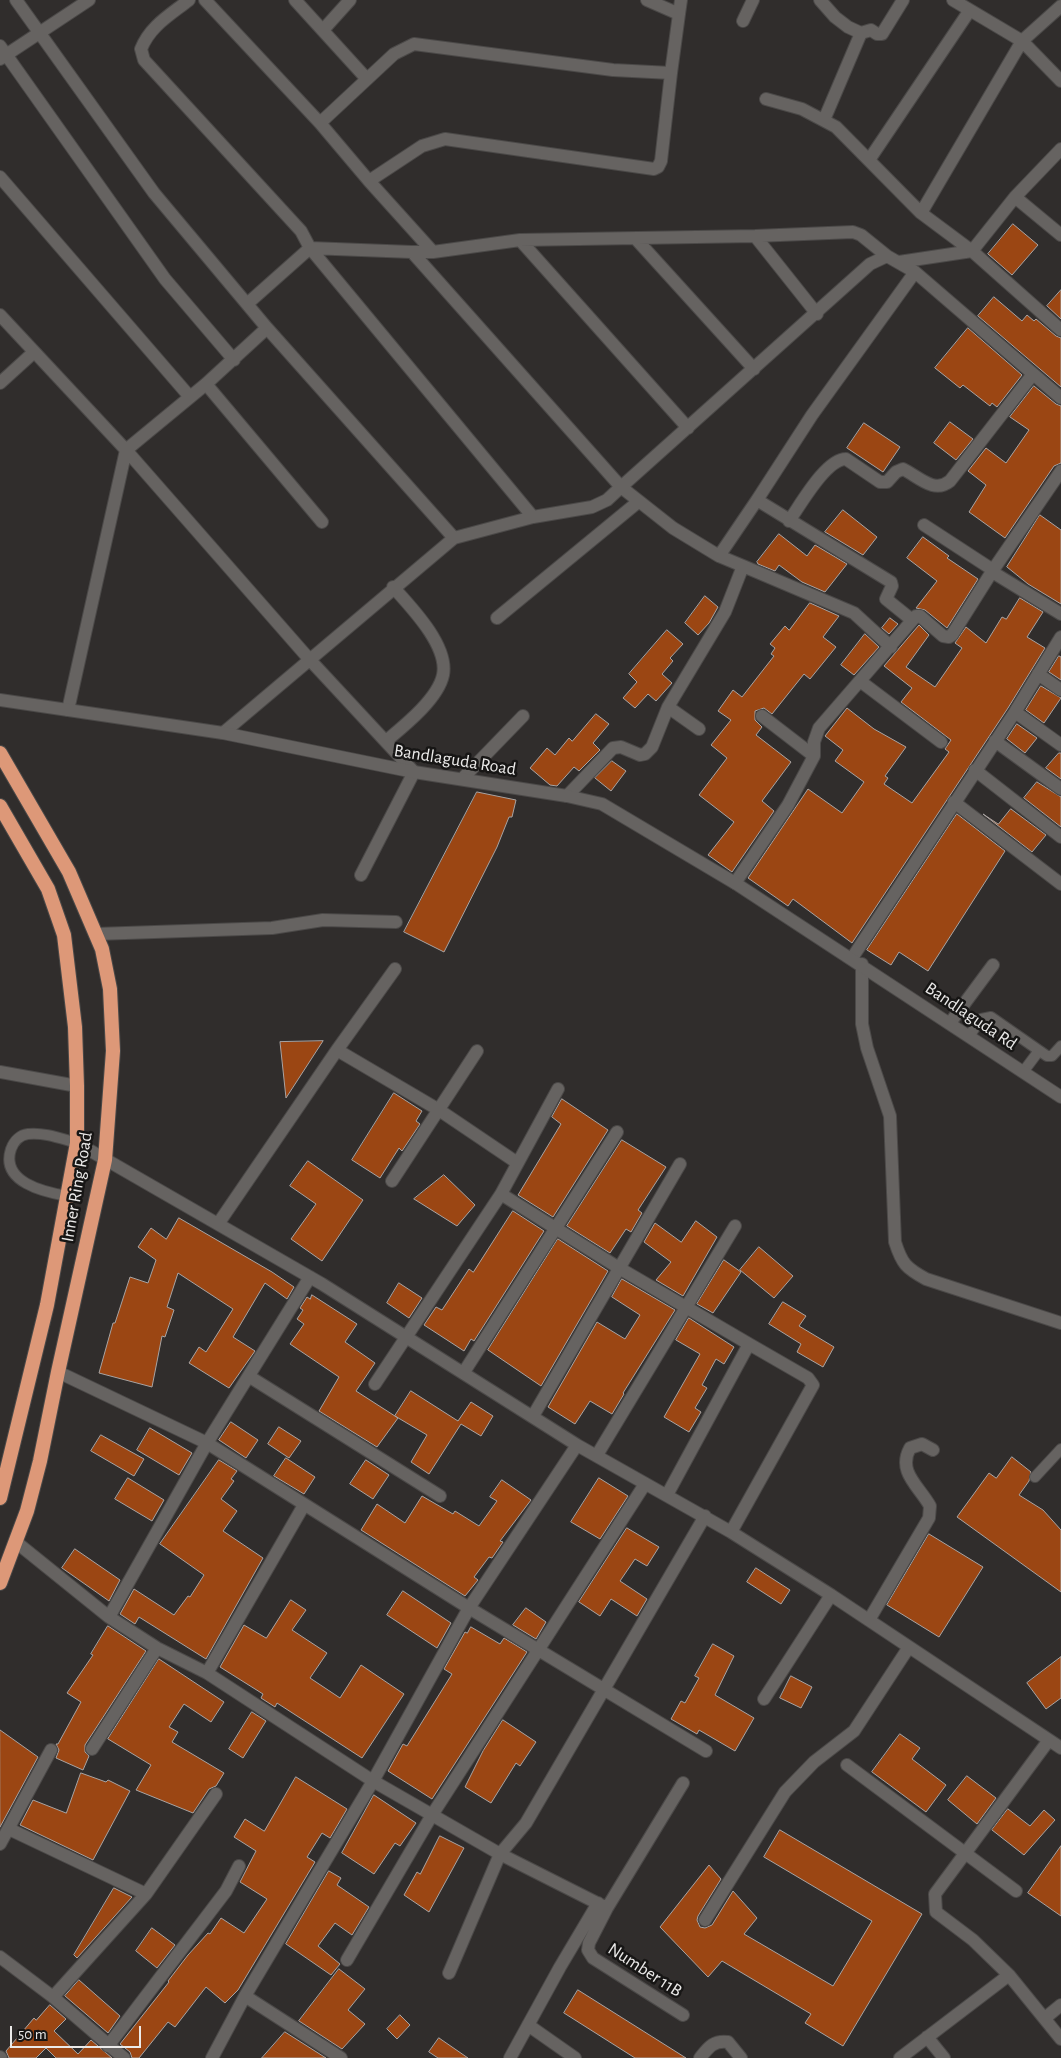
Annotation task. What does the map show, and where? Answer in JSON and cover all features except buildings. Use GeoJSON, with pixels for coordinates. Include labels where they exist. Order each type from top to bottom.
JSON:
{"type":"FeatureCollection","features":[{"type":"Feature","properties":{"kind":"highway","name":"Inner Ring Road"},"geometry":{"type":"LineString","coordinates":[[0,753],[69,872],[102,949],[110,990],[113,1051],[105,1160],[40,1462],[16,1542],[0,1582]]}},
{"type":"Feature","properties":{"kind":"highway","name":"Inner Ring Road"},"geometry":{"type":"LineString","coordinates":[[0,806],[48,889],[64,935],[75,1027],[78,1086],[77,1143],[67,1196],[35,1359],[0,1498]]}},
{"type":"Feature","properties":{"kind":"street"},"geometry":{"type":"LineString","coordinates":[[16,0],[154,193],[267,328],[454,538]]}},
{"type":"Feature","properties":{"kind":"street"},"geometry":{"type":"LineString","coordinates":[[89,0],[38,33],[2,53],[165,279],[234,360]]}},
{"type":"Feature","properties":{"kind":"street"},"geometry":{"type":"LineString","coordinates":[[189,0],[152,29],[145,38],[141,49],[144,60],[301,231],[310,248],[533,517]]}},
{"type":"Feature","properties":{"kind":"street"},"geometry":{"type":"LineString","coordinates":[[205,0],[320,122],[369,181],[433,252]]}},
{"type":"Feature","properties":{"kind":"street"},"geometry":{"type":"LineString","coordinates":[[295,0],[366,78]]}},
{"type":"Feature","properties":{"kind":"street"},"geometry":{"type":"LineString","coordinates":[[323,30],[350,0]]}},
{"type":"Feature","properties":{"kind":"street"},"geometry":{"type":"LineString","coordinates":[[647,0],[678,14]]}},
{"type":"Feature","properties":{"kind":"street"},"geometry":{"type":"LineString","coordinates":[[369,181],[422,146],[445,140],[654,169],[658,167],[661,161],[681,0]]}},
{"type":"Feature","properties":{"kind":"street"},"geometry":{"type":"LineString","coordinates":[[742,21],[753,0]]}},
{"type":"Feature","properties":{"kind":"street"},"geometry":{"type":"LineString","coordinates":[[820,0],[835,17],[848,27],[861,33],[871,30],[877,34],[882,34],[903,0]]}},
{"type":"Feature","properties":{"kind":"street"},"geometry":{"type":"LineString","coordinates":[[954,0],[1022,41],[1061,81]]}},
{"type":"Feature","properties":{"kind":"street"},"geometry":{"type":"LineString","coordinates":[[921,213],[1022,41],[1061,6]]}},
{"type":"Feature","properties":{"kind":"street"},"geometry":{"type":"LineString","coordinates":[[869,160],[970,10]]}},
{"type":"Feature","properties":{"kind":"street"},"geometry":{"type":"LineString","coordinates":[[824,120],[861,33]]}},
{"type":"Feature","properties":{"kind":"street"},"geometry":{"type":"LineString","coordinates":[[320,122],[394,54],[414,44],[613,70],[671,73]]}},
{"type":"Feature","properties":{"kind":"street"},"geometry":{"type":"LineString","coordinates":[[766,99],[802,109],[836,127],[921,213],[972,251],[1061,330]]}},
{"type":"Feature","properties":{"kind":"street"},"geometry":{"type":"LineString","coordinates":[[223,733],[393,587],[454,538],[533,517],[600,505],[817,314],[870,264],[893,259],[972,251],[1015,197],[1061,149]]}},
{"type":"Feature","properties":{"kind":"street"},"geometry":{"type":"LineString","coordinates":[[0,177],[190,397]]}},
{"type":"Feature","properties":{"kind":"street"},"geometry":{"type":"LineString","coordinates":[[1015,197],[1061,235]]}},
{"type":"Feature","properties":{"kind":"street"},"geometry":{"type":"LineString","coordinates":[[247,304],[310,248],[433,252],[520,240],[636,239],[853,232],[867,239],[893,259],[915,272],[1061,398]]}},
{"type":"Feature","properties":{"kind":"street"},"geometry":{"type":"LineString","coordinates":[[755,236],[817,314]]}},
{"type":"Feature","properties":{"kind":"street"},"geometry":{"type":"LineString","coordinates":[[636,239],[754,369]]}},
{"type":"Feature","properties":{"kind":"street"},"geometry":{"type":"LineString","coordinates":[[520,240],[688,428]]}},
{"type":"Feature","properties":{"kind":"street"},"geometry":{"type":"LineString","coordinates":[[412,252],[621,487],[638,502],[673,528],[719,556],[854,613],[891,647]]}},
{"type":"Feature","properties":{"kind":"street"},"geometry":{"type":"LineString","coordinates":[[719,556],[812,415],[915,272]]}},
{"type":"Feature","properties":{"kind":"street"},"geometry":{"type":"LineString","coordinates":[[0,315],[33,353],[126,450],[310,660],[414,772],[361,875]]}},
{"type":"Feature","properties":{"kind":"street"},"geometry":{"type":"LineString","coordinates":[[68,710],[126,450],[234,360],[267,328]]}},
{"type":"Feature","properties":{"kind":"street"},"geometry":{"type":"LineString","coordinates":[[0,383],[33,353]]}},
{"type":"Feature","properties":{"kind":"street"},"geometry":{"type":"LineString","coordinates":[[789,521],[828,467],[840,459],[846,460],[880,482],[887,482],[896,472],[904,469],[935,487],[942,487],[950,481],[1033,374]]}},
{"type":"Feature","properties":{"kind":"street"},"geometry":{"type":"LineString","coordinates":[[206,384],[322,522]]}},
{"type":"Feature","properties":{"kind":"street"},"geometry":{"type":"LineString","coordinates":[[736,883],[788,805],[814,756],[814,742],[819,728],[916,616],[920,616],[943,636],[949,637],[1061,470]]}},
{"type":"Feature","properties":{"kind":"street"},"geometry":{"type":"LineString","coordinates":[[757,500],[890,582],[892,586],[886,599],[912,620]]}},
{"type":"Feature","properties":{"kind":"street"},"geometry":{"type":"LineString","coordinates":[[497,618],[638,502]]}},
{"type":"Feature","properties":{"kind":"street"},"geometry":{"type":"LineString","coordinates":[[924,525],[993,570],[994,573],[1061,614]]}},
{"type":"Feature","properties":{"kind":"street"},"geometry":{"type":"LineString","coordinates":[[567,796],[613,748],[621,747],[640,755],[648,751],[668,707],[725,612],[743,566]]}},
{"type":"Feature","properties":{"kind":"street"},"geometry":{"type":"LineString","coordinates":[[386,742],[417,713],[433,694],[443,675],[440,650],[428,629],[393,587]]}},
{"type":"Feature","properties":{"kind":"street"},"geometry":{"type":"LineString","coordinates":[[1060,643],[954,802],[857,961],[862,1024],[866,1048],[890,1116],[895,1242],[900,1260],[910,1270],[926,1279],[1061,1323]]}},
{"type":"Feature","properties":{"kind":"street"},"geometry":{"type":"LineString","coordinates":[[1038,674],[1061,690]]}},
{"type":"Feature","properties":{"kind":"street"},"geometry":{"type":"LineString","coordinates":[[860,681],[941,742]]}},
{"type":"Feature","properties":{"kind":"street","name":"Bandlaguda Road"},"geometry":{"type":"LineString","coordinates":[[0,700],[223,733],[414,772],[567,796],[602,804],[736,883],[857,961]]}},
{"type":"Feature","properties":{"kind":"street"},"geometry":{"type":"LineString","coordinates":[[668,707],[699,729]]}},
{"type":"Feature","properties":{"kind":"street"},"geometry":{"type":"LineString","coordinates":[[1015,712],[1061,745]]}},
{"type":"Feature","properties":{"kind":"street"},"geometry":{"type":"LineString","coordinates":[[462,779],[523,716]]}},
{"type":"Feature","properties":{"kind":"street"},"geometry":{"type":"LineString","coordinates":[[762,716],[814,756]]}},
{"type":"Feature","properties":{"kind":"street"},"geometry":{"type":"LineString","coordinates":[[995,741],[1061,789]]}},
{"type":"Feature","properties":{"kind":"street"},"geometry":{"type":"LineString","coordinates":[[975,770],[1061,837]]}},
{"type":"Feature","properties":{"kind":"street"},"geometry":{"type":"LineString","coordinates":[[954,802],[1061,884]]}},
{"type":"Feature","properties":{"kind":"street"},"geometry":{"type":"LineString","coordinates":[[96,934],[272,928],[323,920],[396,922]]}},
{"type":"Feature","properties":{"kind":"street","name":"Bandlaguda Rd"},"geometry":{"type":"LineString","coordinates":[[857,961],[1061,1097]]}},
{"type":"Feature","properties":{"kind":"street"},"geometry":{"type":"LineString","coordinates":[[950,1023],[993,965]]}},
{"type":"Feature","properties":{"kind":"street"},"geometry":{"type":"LineString","coordinates":[[218,1224],[337,1050],[396,969]]}},
{"type":"Feature","properties":{"kind":"street"},"geometry":{"type":"LineString","coordinates":[[337,1050],[439,1110],[516,1162]]}},
{"type":"Feature","properties":{"kind":"street"},"geometry":{"type":"LineString","coordinates":[[392,1181],[477,1051]]}},
{"type":"Feature","properties":{"kind":"street"},"geometry":{"type":"LineString","coordinates":[[0,1072],[78,1086]]}},
{"type":"Feature","properties":{"kind":"street"},"geometry":{"type":"LineString","coordinates":[[375,1384],[408,1337],[501,1194],[516,1162],[558,1088]]}},
{"type":"Feature","properties":{"kind":"street"},"geometry":{"type":"LineString","coordinates":[[464,1372],[617,1132]]}},
{"type":"Feature","properties":{"kind":"street"},"geometry":{"type":"LineString","coordinates":[[77,1143],[408,1337],[577,1445],[732,1532],[832,1595],[1061,1748]]}},
{"type":"Feature","properties":{"kind":"street"},"geometry":{"type":"LineString","coordinates":[[533,1416],[680,1164]]}},
{"type":"Feature","properties":{"kind":"street"},"geometry":{"type":"LineString","coordinates":[[501,1194],[619,1268],[808,1378],[813,1385],[732,1532]]}},
{"type":"Feature","properties":{"kind":"street"},"geometry":{"type":"LineString","coordinates":[[597,1455],[735,1226]]}},
{"type":"Feature","properties":{"kind":"street"},"geometry":{"type":"LineString","coordinates":[[109,1617],[206,1443],[250,1377],[310,1278]]}},
{"type":"Feature","properties":{"kind":"street"},"geometry":{"type":"LineString","coordinates":[[667,1495],[749,1344]]}},
{"type":"Feature","properties":{"kind":"street"},"geometry":{"type":"LineString","coordinates":[[58,1372],[206,1443],[469,1608],[706,1751]]}},
{"type":"Feature","properties":{"kind":"street"},"geometry":{"type":"LineString","coordinates":[[250,1377],[440,1496]]}},
{"type":"Feature","properties":{"kind":"street"},"geometry":{"type":"LineString","coordinates":[[868,1620],[928,1518],[930,1506],[908,1474],[905,1467],[905,1457],[910,1448],[922,1444],[933,1450]]}},
{"type":"Feature","properties":{"kind":"street"},"geometry":{"type":"LineString","coordinates":[[217,2056],[245,1996],[373,1780],[469,1608],[577,1445]]}},
{"type":"Feature","properties":{"kind":"street"},"geometry":{"type":"LineString","coordinates":[[347,1960],[432,1815],[645,1484]]}},
{"type":"Feature","properties":{"kind":"street"},"geometry":{"type":"LineString","coordinates":[[207,1673],[304,1504]]}},
{"type":"Feature","properties":{"kind":"street"},"geometry":{"type":"LineString","coordinates":[[449,1973],[500,1854],[526,1823],[704,1516]]}},
{"type":"Feature","properties":{"kind":"street"},"geometry":{"type":"LineString","coordinates":[[16,1542],[109,1617],[157,1648],[207,1673],[373,1780],[432,1815],[500,1854],[602,1905]]}},
{"type":"Feature","properties":{"kind":"street"},"geometry":{"type":"LineString","coordinates":[[764,1698],[832,1595]]}},
{"type":"Feature","properties":{"kind":"street"},"geometry":{"type":"LineString","coordinates":[[705,1920],[784,1792],[814,1762],[854,1731],[909,1647]]}},
{"type":"Feature","properties":{"kind":"street"},"geometry":{"type":"LineString","coordinates":[[92,1749],[157,1648]]}},
{"type":"Feature","properties":{"kind":"street"},"geometry":{"type":"LineString","coordinates":[[1049,1740],[935,1894],[936,1912],[973,1940],[1009,1975],[1061,2039]]}},
{"type":"Feature","properties":{"kind":"street"},"geometry":{"type":"LineString","coordinates":[[0,1844],[51,1750]]}},
{"type":"Feature","properties":{"kind":"street"},"geometry":{"type":"LineString","coordinates":[[848,1765],[1016,1891]]}},
{"type":"Feature","properties":{"kind":"street"},"geometry":{"type":"LineString","coordinates":[[510,2058],[528,2025],[602,1905],[683,1783]]}},
{"type":"Feature","properties":{"kind":"street"},"geometry":{"type":"LineString","coordinates":[[54,1996],[146,1894],[216,1794]]}},
{"type":"Feature","properties":{"kind":"street"},"geometry":{"type":"LineString","coordinates":[[9,1829],[146,1894]]}},
{"type":"Feature","properties":{"kind":"street"},"geometry":{"type":"LineString","coordinates":[[108,2046],[226,1891],[239,1866]]}},
{"type":"Feature","properties":{"kind":"street","name":"Number 11B"},"geometry":{"type":"LineString","coordinates":[[602,1905],[589,1943],[588,1950],[593,1958],[683,2015]]}},
{"type":"Feature","properties":{"kind":"street"},"geometry":{"type":"LineString","coordinates":[[0,1956],[54,1996],[108,2046],[124,2058]]}},
{"type":"Feature","properties":{"kind":"street"},"geometry":{"type":"LineString","coordinates":[[900,2058],[1009,1975]]}},
{"type":"Feature","properties":{"kind":"street"},"geometry":{"type":"LineString","coordinates":[[245,1996],[341,2058]]}},
{"type":"Feature","properties":{"kind":"street"},"geometry":{"type":"LineString","coordinates":[[1045,2018],[1061,2005]]}},
{"type":"Feature","properties":{"kind":"street"},"geometry":{"type":"LineString","coordinates":[[528,2025],[575,2058]]}},
{"type":"Feature","properties":{"kind":"street"},"geometry":{"type":"LineString","coordinates":[[927,2037],[944,2058]]}},
{"type":"Feature","properties":{"kind":"street"},"geometry":{"type":"LineString","coordinates":[[700,2058],[710,2046],[718,2041],[728,2042],[741,2058]]}},
{"type":"Feature","properties":{"kind":"lane"},"geometry":{"type":"LineString","coordinates":[[969,1036],[981,1019],[991,1017],[1038,1052],[1047,1056],[1052,1056],[1061,1046]]}},
{"type":"Feature","properties":{"kind":"lane"},"geometry":{"type":"LineString","coordinates":[[1023,1072],[1038,1052]]}},
{"type":"Feature","properties":{"kind":"lane"},"geometry":{"type":"LineString","coordinates":[[67,1196],[40,1191],[19,1179],[12,1170],[9,1160],[11,1148],[17,1139],[26,1134],[46,1135],[77,1143]]}},
{"type":"Feature","properties":{"kind":"lane"},"geometry":{"type":"LineString","coordinates":[[1035,1477],[1061,1449]]}}]}
